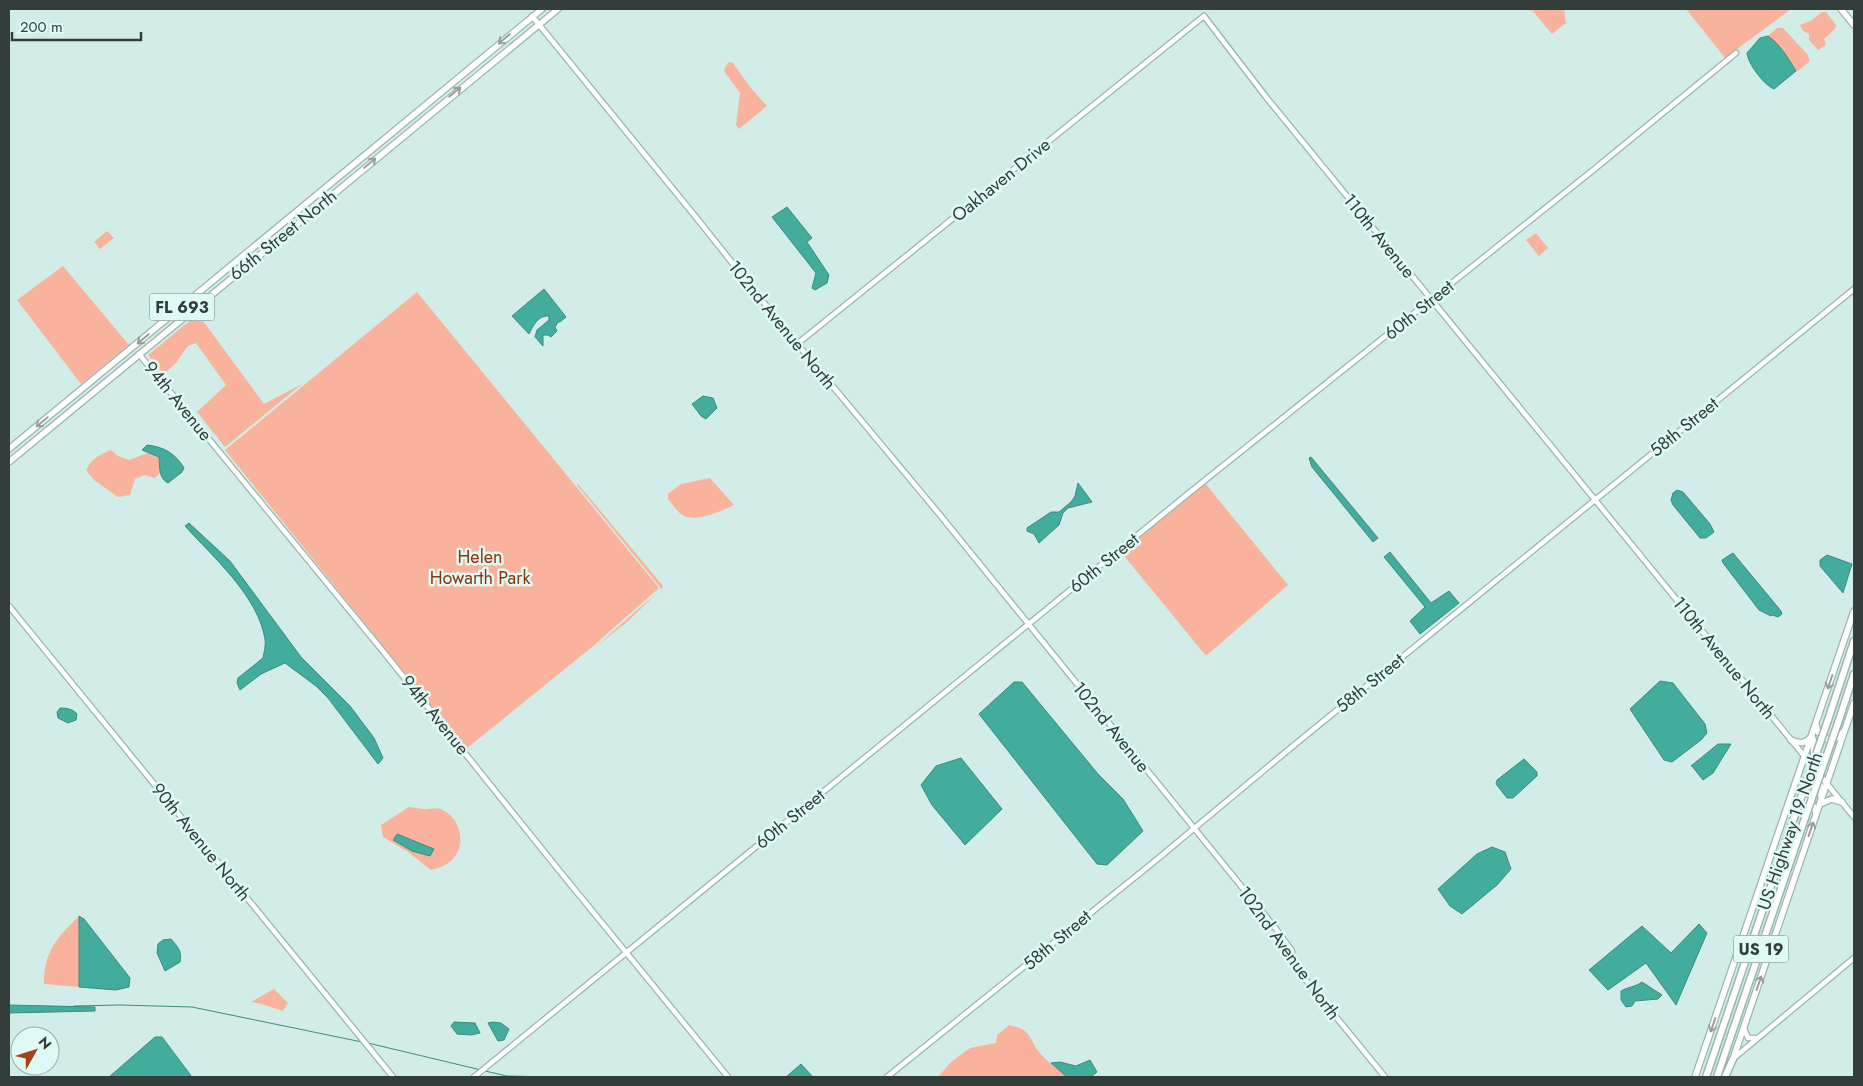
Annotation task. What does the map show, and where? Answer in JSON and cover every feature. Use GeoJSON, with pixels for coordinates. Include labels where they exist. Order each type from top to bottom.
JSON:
{"type":"FeatureCollection","features":[{"type":"Feature","properties":{"kind":"highway","name":"US Highway 19 North"},"geometry":{"type":"LineString","coordinates":[[1706,1077],[1854,641]]}},
{"type":"Feature","properties":{"kind":"highway","name":"US Highway 19 North"},"geometry":{"type":"LineString","coordinates":[[1717,1077],[1854,674]]}},
{"type":"Feature","properties":{"kind":"highway"},"geometry":{"type":"LineString","coordinates":[[1702,1077],[1718,1044]]}},
{"type":"Feature","properties":{"kind":"highway"},"geometry":{"type":"LineString","coordinates":[[1725,1077],[1733,1059]]}},
{"type":"Feature","properties":{"kind":"main road","name":"66th Street North"},"geometry":{"type":"LineString","coordinates":[[9,449],[542,9]]}},
{"type":"Feature","properties":{"kind":"main road","name":"66th Street North"},"geometry":{"type":"LineString","coordinates":[[9,462],[558,9]]}},
{"type":"Feature","properties":{"kind":"main road"},"geometry":{"type":"LineString","coordinates":[[1841,9],[1854,26]]}},
{"type":"Feature","properties":{"kind":"main road"},"geometry":{"type":"LineString","coordinates":[[1695,1077],[1854,611]]}},
{"type":"Feature","properties":{"kind":"main road"},"geometry":{"type":"LineString","coordinates":[[1733,1059],[1854,703]]}},
{"type":"Feature","properties":{"kind":"main road"},"geometry":{"type":"LineString","coordinates":[[1816,725],[1818,732],[1828,740],[1838,737],[1845,730]]}},
{"type":"Feature","properties":{"kind":"main road"},"geometry":{"type":"LineString","coordinates":[[1791,740],[1804,743],[1813,734]]}},
{"type":"Feature","properties":{"kind":"main road"},"geometry":{"type":"LineString","coordinates":[[1813,734],[1816,771],[1821,788],[1820,804]]}},
{"type":"Feature","properties":{"kind":"main road"},"geometry":{"type":"LineString","coordinates":[[1795,788],[1832,759],[1837,752]]}},
{"type":"Feature","properties":{"kind":"main road"},"geometry":{"type":"LineString","coordinates":[[1786,814],[1792,804],[1800,799],[1808,800],[1814,805],[1816,814]]}},
{"type":"Feature","properties":{"kind":"main road"},"geometry":{"type":"LineString","coordinates":[[1820,804],[1832,799],[1842,802]]}},
{"type":"Feature","properties":{"kind":"street"},"geometry":{"type":"LineString","coordinates":[[532,16],[538,24]]}},
{"type":"Feature","properties":{"kind":"street","name":"110th Avenue"},"geometry":{"type":"LineString","coordinates":[[1204,16],[1266,97],[1594,501]]}},
{"type":"Feature","properties":{"kind":"street","name":"Oakhaven Drive"},"geometry":{"type":"LineString","coordinates":[[797,344],[1204,16]]}},
{"type":"Feature","properties":{"kind":"street","name":"102nd Avenue North"},"geometry":{"type":"LineString","coordinates":[[538,24],[1028,625]]}},
{"type":"Feature","properties":{"kind":"street","name":"60th Street"},"geometry":{"type":"LineString","coordinates":[[475,1076],[1248,445],[1431,301],[1736,53]]}},
{"type":"Feature","properties":{"kind":"street","name":"58th Street"},"geometry":{"type":"LineString","coordinates":[[887,1077],[1017,973],[1854,289]]}},
{"type":"Feature","properties":{"kind":"street","name":"94th Avenue"},"geometry":{"type":"LineString","coordinates":[[139,354],[728,1077]]}},
{"type":"Feature","properties":{"kind":"street","name":"110th Avenue North"},"geometry":{"type":"LineString","coordinates":[[1594,501],[1854,817]]}},
{"type":"Feature","properties":{"kind":"street","name":"90th Avenue North"},"geometry":{"type":"LineString","coordinates":[[9,606],[393,1077]]}},
{"type":"Feature","properties":{"kind":"street","name":"102nd Avenue"},"geometry":{"type":"LineString","coordinates":[[1028,625],[1193,828]]}},
{"type":"Feature","properties":{"kind":"street","name":"102nd Avenue North"},"geometry":{"type":"LineString","coordinates":[[1193,828],[1292,951],[1292,963],[1385,1077]]}},
{"type":"Feature","properties":{"kind":"street"},"geometry":{"type":"LineString","coordinates":[[1733,1059],[1854,958]]}},
{"type":"Feature","properties":{"kind":"street"},"geometry":{"type":"LineString","coordinates":[[1744,1029],[1748,1038],[1756,1038]]}},
{"type":"Feature","properties":{"kind":"green space"},"geometry":{"type":"Polygon","coordinates":[[[1528,9],[1564,9],[1566,23],[1552,34],[1532,10],[1528,9]]]}},
{"type":"Feature","properties":{"kind":"green space"},"geometry":{"type":"Polygon","coordinates":[[[1686,9],[1791,9],[1725,58],[1686,9]]]}},
{"type":"Feature","properties":{"kind":"green space"},"geometry":{"type":"Polygon","coordinates":[[[1822,12],[1826,12],[1836,25],[1835,29],[1824,39],[1826,45],[1818,50],[1809,40],[1809,34],[1803,31],[1800,25],[1812,20],[1822,12]]]}},
{"type":"Feature","properties":{"kind":"green space"},"geometry":{"type":"Polygon","coordinates":[[[1777,28],[1783,28],[1807,54],[1810,61],[1798,71],[1796,71],[1781,49],[1768,36],[1777,28]]]}},
{"type":"Feature","properties":{"kind":"green space"},"geometry":{"type":"Polygon","coordinates":[[[729,62],[733,63],[750,87],[767,106],[739,129],[736,125],[740,93],[724,71],[729,62]]]}},
{"type":"Feature","properties":{"kind":"green space"},"geometry":{"type":"Polygon","coordinates":[[[107,231],[114,238],[100,249],[94,242],[107,231]]]}},
{"type":"Feature","properties":{"kind":"green space"},"geometry":{"type":"Polygon","coordinates":[[[1536,233],[1548,248],[1539,256],[1526,240],[1536,233]]]}},
{"type":"Feature","properties":{"kind":"green space"},"geometry":{"type":"Polygon","coordinates":[[[63,266],[129,345],[81,384],[17,300],[63,266]]]}},
{"type":"Feature","properties":{"kind":"green space","name":"Helen Howarth Park"},"geometry":{"type":"Polygon","coordinates":[[[417,292],[659,588],[592,647],[466,749],[225,450],[417,292]]]}},
{"type":"Feature","properties":{"kind":"green space"},"geometry":{"type":"Polygon","coordinates":[[[198,314],[264,404],[302,384],[225,447],[197,412],[226,385],[196,343],[188,346],[176,363],[164,374],[148,355],[198,314]]]}},
{"type":"Feature","properties":{"kind":"green space"},"geometry":{"type":"Polygon","coordinates":[[[111,450],[118,456],[129,460],[148,453],[159,457],[160,473],[155,478],[145,475],[135,479],[130,495],[118,497],[94,480],[86,470],[96,457],[111,450]]]}},
{"type":"Feature","properties":{"kind":"green space"},"geometry":{"type":"Polygon","coordinates":[[[710,478],[734,505],[697,518],[684,516],[668,499],[668,494],[681,484],[710,478]]]}},
{"type":"Feature","properties":{"kind":"green space"},"geometry":{"type":"Polygon","coordinates":[[[1205,483],[1288,585],[1206,656],[1121,552],[1205,483]]]}},
{"type":"Feature","properties":{"kind":"green space"},"geometry":{"type":"Polygon","coordinates":[[[578,484],[663,586],[660,590],[660,587],[578,484]]]}},
{"type":"Feature","properties":{"kind":"green space"},"geometry":{"type":"Polygon","coordinates":[[[659,591],[627,622],[594,648],[659,591]]]}},
{"type":"Feature","properties":{"kind":"green space"},"geometry":{"type":"Polygon","coordinates":[[[409,807],[441,809],[449,814],[458,826],[460,833],[459,847],[450,862],[431,870],[408,852],[383,837],[381,825],[409,807]],[[396,834],[393,840],[412,851],[434,849],[396,834]]]}},
{"type":"Feature","properties":{"kind":"green space"},"geometry":{"type":"Polygon","coordinates":[[[79,916],[79,987],[44,984],[46,963],[53,946],[64,931],[79,916]]]}},
{"type":"Feature","properties":{"kind":"green space"},"geometry":{"type":"Polygon","coordinates":[[[274,989],[288,1003],[283,1011],[251,1002],[274,989]]]}},
{"type":"Feature","properties":{"kind":"green space"},"geometry":{"type":"Polygon","coordinates":[[[1009,1025],[1026,1032],[1043,1056],[1067,1077],[938,1077],[951,1062],[970,1048],[996,1043],[997,1035],[1009,1025]]]}},
{"type":"Feature","properties":{"kind":"shaded area"},"geometry":{"type":"Polygon","coordinates":[[[1768,36],[1780,47],[1796,71],[1774,89],[1757,74],[1750,63],[1747,53],[1760,38],[1768,36]]]}},
{"type":"Feature","properties":{"kind":"shaded area"},"geometry":{"type":"Polygon","coordinates":[[[787,207],[812,238],[807,242],[829,275],[827,283],[815,290],[812,288],[816,273],[772,217],[787,207]]]}},
{"type":"Feature","properties":{"kind":"shaded area"},"geometry":{"type":"Polygon","coordinates":[[[544,289],[566,317],[558,322],[555,327],[557,331],[551,337],[543,335],[543,346],[535,337],[537,330],[549,320],[549,316],[539,319],[529,334],[512,316],[544,289]]]}},
{"type":"Feature","properties":{"kind":"shaded area"},"geometry":{"type":"Polygon","coordinates":[[[703,396],[713,398],[717,408],[706,419],[701,416],[692,404],[703,396]]]}},
{"type":"Feature","properties":{"kind":"shaded area"},"geometry":{"type":"Polygon","coordinates":[[[147,445],[159,447],[173,455],[184,468],[182,472],[168,483],[165,481],[160,472],[159,457],[142,450],[147,445]]]}},
{"type":"Feature","properties":{"kind":"shaded area"},"geometry":{"type":"Polygon","coordinates":[[[1311,457],[1378,538],[1373,542],[1312,467],[1309,458],[1311,457]]]}},
{"type":"Feature","properties":{"kind":"shaded area"},"geometry":{"type":"Polygon","coordinates":[[[1078,483],[1092,502],[1068,508],[1063,513],[1059,525],[1039,543],[1034,534],[1027,531],[1027,528],[1051,512],[1059,512],[1071,502],[1075,496],[1078,483]]]}},
{"type":"Feature","properties":{"kind":"shaded area"},"geometry":{"type":"Polygon","coordinates":[[[1677,490],[1683,492],[1710,524],[1714,532],[1706,538],[1700,538],[1673,505],[1671,500],[1673,493],[1677,490]]]}},
{"type":"Feature","properties":{"kind":"shaded area"},"geometry":{"type":"Polygon","coordinates":[[[189,523],[230,561],[301,657],[350,706],[374,738],[383,758],[378,764],[328,698],[316,686],[285,663],[261,674],[240,690],[237,683],[238,678],[263,658],[265,641],[261,623],[233,578],[185,526],[189,523]]]}},
{"type":"Feature","properties":{"kind":"shaded area"},"geometry":{"type":"Polygon","coordinates":[[[1390,552],[1431,603],[1449,591],[1459,603],[1420,634],[1410,621],[1425,607],[1384,557],[1390,552]]]}},
{"type":"Feature","properties":{"kind":"shaded area"},"geometry":{"type":"Polygon","coordinates":[[[1733,553],[1782,614],[1778,617],[1771,616],[1759,610],[1723,563],[1722,560],[1733,553]]]}},
{"type":"Feature","properties":{"kind":"shaded area"},"geometry":{"type":"Polygon","coordinates":[[[1827,555],[1852,564],[1843,593],[1820,566],[1820,560],[1827,555]]]}},
{"type":"Feature","properties":{"kind":"shaded area"},"geometry":{"type":"Polygon","coordinates":[[[1660,681],[1673,683],[1705,724],[1707,733],[1701,740],[1672,762],[1664,760],[1630,709],[1660,681]]]}},
{"type":"Feature","properties":{"kind":"shaded area"},"geometry":{"type":"Polygon","coordinates":[[[1014,682],[1022,682],[1098,774],[1123,799],[1143,831],[1107,865],[1097,864],[979,714],[1014,682]]]}},
{"type":"Feature","properties":{"kind":"shaded area"},"geometry":{"type":"Polygon","coordinates":[[[60,708],[75,712],[77,714],[76,720],[68,723],[58,718],[57,712],[60,708]]]}},
{"type":"Feature","properties":{"kind":"shaded area"},"geometry":{"type":"Polygon","coordinates":[[[1718,744],[1731,744],[1713,773],[1703,780],[1691,766],[1718,744]]]}},
{"type":"Feature","properties":{"kind":"shaded area"},"geometry":{"type":"Polygon","coordinates":[[[961,758],[1002,809],[965,845],[932,805],[921,785],[936,766],[961,758]]]}},
{"type":"Feature","properties":{"kind":"shaded area"},"geometry":{"type":"Polygon","coordinates":[[[1524,759],[1537,772],[1537,776],[1513,798],[1507,798],[1496,784],[1497,780],[1524,759]]]}},
{"type":"Feature","properties":{"kind":"shaded area"},"geometry":{"type":"Polygon","coordinates":[[[397,834],[434,849],[430,856],[412,851],[393,840],[397,834]]]}},
{"type":"Feature","properties":{"kind":"shaded area"},"geometry":{"type":"Polygon","coordinates":[[[1492,847],[1505,852],[1511,869],[1497,885],[1462,914],[1450,906],[1438,889],[1477,854],[1492,847]]]}},
{"type":"Feature","properties":{"kind":"shaded area"},"geometry":{"type":"Polygon","coordinates":[[[79,916],[84,919],[130,978],[129,987],[116,990],[79,987],[79,916]]]}},
{"type":"Feature","properties":{"kind":"shaded area"},"geometry":{"type":"Polygon","coordinates":[[[1699,924],[1707,933],[1676,1005],[1646,963],[1608,990],[1589,970],[1642,926],[1671,953],[1699,924]]]}},
{"type":"Feature","properties":{"kind":"shaded area"},"geometry":{"type":"Polygon","coordinates":[[[171,939],[179,949],[180,962],[165,971],[157,953],[158,944],[163,940],[171,939]]]}},
{"type":"Feature","properties":{"kind":"shaded area"},"geometry":{"type":"Polygon","coordinates":[[[1642,982],[1662,995],[1658,999],[1635,1001],[1632,1006],[1626,1007],[1621,1000],[1621,991],[1642,982]]]}},
{"type":"Feature","properties":{"kind":"shaded area"},"geometry":{"type":"Polygon","coordinates":[[[9,1005],[95,1007],[95,1011],[9,1013],[9,1005]]]}},
{"type":"Feature","properties":{"kind":"shaded area"},"geometry":{"type":"Polygon","coordinates":[[[454,1022],[475,1023],[480,1033],[471,1035],[457,1034],[451,1026],[454,1022]]]}},
{"type":"Feature","properties":{"kind":"shaded area"},"geometry":{"type":"Polygon","coordinates":[[[488,1023],[501,1023],[509,1029],[504,1040],[498,1041],[488,1023]]]}},
{"type":"Feature","properties":{"kind":"shaded area"},"geometry":{"type":"Polygon","coordinates":[[[155,1037],[162,1037],[192,1077],[109,1077],[155,1037]]]}},
{"type":"Feature","properties":{"kind":"shaded area"},"geometry":{"type":"Polygon","coordinates":[[[1090,1060],[1097,1072],[1091,1077],[1067,1077],[1051,1063],[1060,1062],[1076,1066],[1090,1060]]]}},
{"type":"Feature","properties":{"kind":"shaded area"},"geometry":{"type":"Polygon","coordinates":[[[801,1064],[813,1077],[786,1077],[801,1064]]]}},
{"type":"Feature","properties":{"kind":"waterway"},"geometry":{"type":"LineString","coordinates":[[74,1006],[192,1007],[362,1042]]}},
{"type":"Feature","properties":{"kind":"waterway"},"geometry":{"type":"LineString","coordinates":[[368,1043],[481,1070]]}},
{"type":"Feature","properties":{"kind":"waterway"},"geometry":{"type":"LineString","coordinates":[[485,1071],[507,1076],[555,1077]]}}]}
